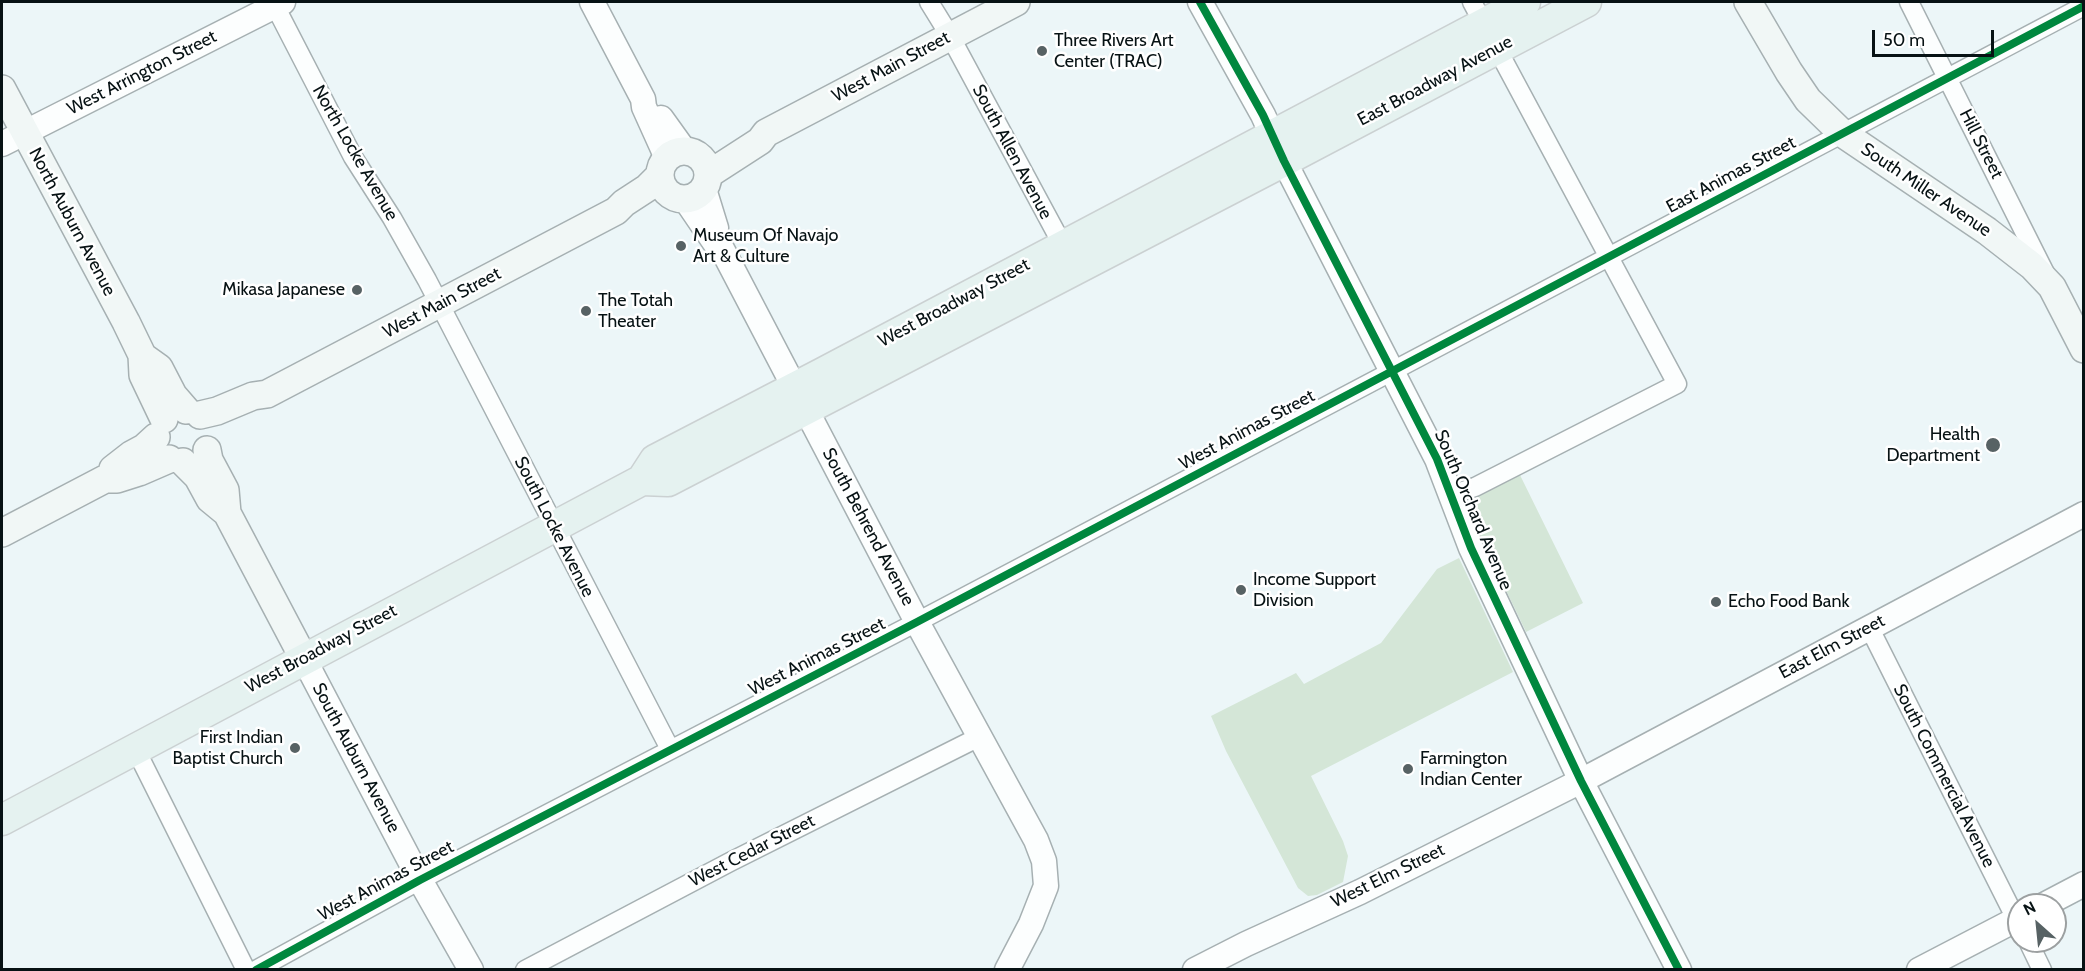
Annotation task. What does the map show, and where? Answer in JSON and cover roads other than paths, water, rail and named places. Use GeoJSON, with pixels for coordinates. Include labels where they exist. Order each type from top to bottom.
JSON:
{"type":"FeatureCollection","features":[{"type":"Feature","properties":{"kind":"main road","name":"West Main Street"},"geometry":{"type":"LineString","coordinates":[[2,533],[105,479],[139,472],[217,411],[253,396],[267,394],[616,212],[628,210],[655,198],[684,175],[729,145],[756,133],[766,133],[1016,2]]}},
{"type":"Feature","properties":{"kind":"main road","name":"East Broadway Avenue"},"geometry":{"type":"LineString","coordinates":[[1278,148],[1525,2]]}},
{"type":"Feature","properties":{"kind":"main road","name":"East Broadway Avenue"},"geometry":{"type":"LineString","coordinates":[[1484,25],[1586,2]]}},
{"type":"Feature","properties":{"kind":"main road","name":"South Miller Avenue"},"geometry":{"type":"LineString","coordinates":[[1748,2],[1788,72],[1808,100],[1842,133],[2014,251],[2032,266],[2052,287],[2084,349]]}},
{"type":"Feature","properties":{"kind":"main road","name":"North Auburn Avenue"},"geometry":{"type":"LineString","coordinates":[[2,89],[13,138],[142,355],[159,368],[173,395],[184,436]]}},
{"type":"Feature","properties":{"kind":"main road","name":"West Broadway Street"},"geometry":{"type":"LineString","coordinates":[[2,819],[642,480],[668,481],[800,398],[1278,148]]}},
{"type":"Feature","properties":{"kind":"main road","name":"South Auburn Avenue"},"geometry":{"type":"LineString","coordinates":[[184,436],[198,477],[210,499],[227,513],[304,659]]}},
{"type":"Feature","properties":{"kind":"street","name":"South Behrend Avenue"},"geometry":{"type":"LineString","coordinates":[[592,2],[643,99],[644,107],[684,175],[715,243],[721,247],[917,622],[1036,840],[1044,861],[1046,886],[1031,924],[1007,969]]}},
{"type":"Feature","properties":{"kind":"street","name":"South Allen Avenue"},"geometry":{"type":"LineString","coordinates":[[929,2],[950,36],[1069,257]]}},
{"type":"Feature","properties":{"kind":"street","name":"South Orchard Avenue"},"geometry":{"type":"LineString","coordinates":[[1200,2],[1278,148],[1437,459],[1475,558],[1581,781],[1679,969]]}},
{"type":"Feature","properties":{"kind":"street","name":"Hill Street"},"geometry":{"type":"LineString","coordinates":[[1909,2],[2052,287]]}},
{"type":"Feature","properties":{"kind":"street","name":"West Arrington Street"},"geometry":{"type":"LineString","coordinates":[[13,138],[277,3]]}},
{"type":"Feature","properties":{"kind":"street","name":"North Locke Avenue"},"geometry":{"type":"LineString","coordinates":[[277,3],[353,157],[392,218],[440,304]]}},
{"type":"Feature","properties":{"kind":"street","name":"East Animas Street"},"geometry":{"type":"LineString","coordinates":[[1392,370],[2084,6]]}},
{"type":"Feature","properties":{"kind":"street"},"geometry":{"type":"LineString","coordinates":[[1451,495],[1475,487],[1677,384],[1610,255],[1484,25]]}},
{"type":"Feature","properties":{"kind":"street","name":"South Locke Avenue"},"geometry":{"type":"LineString","coordinates":[[440,304],[669,749]]}},
{"type":"Feature","properties":{"kind":"street","name":"West Animas Street"},"geometry":{"type":"LineString","coordinates":[[256,969],[420,880],[917,622],[1392,370]]}},
{"type":"Feature","properties":{"kind":"street","name":"East Elm Street"},"geometry":{"type":"LineString","coordinates":[[1581,781],[2084,514]]}},
{"type":"Feature","properties":{"kind":"street","name":"South Commercial Avenue"},"geometry":{"type":"LineString","coordinates":[[1869,627],[2007,899]]}},
{"type":"Feature","properties":{"kind":"street","name":"South Auburn Avenue"},"geometry":{"type":"LineString","coordinates":[[304,659],[420,880],[471,969]]}},
{"type":"Feature","properties":{"kind":"street","name":"West Cedar Street"},"geometry":{"type":"LineString","coordinates":[[525,969],[730,862],[981,736]]}},
{"type":"Feature","properties":{"kind":"street"},"geometry":{"type":"LineString","coordinates":[[135,748],[246,969]]}},
{"type":"Feature","properties":{"kind":"street","name":"West Elm Street"},"geometry":{"type":"LineString","coordinates":[[1195,969],[1360,892],[1581,781]]}},
{"type":"Feature","properties":{"kind":"street"},"geometry":{"type":"LineString","coordinates":[[2067,893],[2084,884]]}},
{"type":"Feature","properties":{"kind":"street"},"geometry":{"type":"LineString","coordinates":[[1919,969],[2007,926]]}},
{"type":"Feature","properties":{"kind":"street"},"geometry":{"type":"LineString","coordinates":[[2034,953],[2042,969]]}},
{"type":"Feature","properties":{"kind":"place","name":"Three Rivers Art Center (TRAC)"},"geometry":{"type":"Point","coordinates":[1042,51]}},
{"type":"Feature","properties":{"kind":"place","name":"Museum Of Navajo Art & Culture"},"geometry":{"type":"Point","coordinates":[681,246]}},
{"type":"Feature","properties":{"kind":"place","name":"Mikasa Japanese"},"geometry":{"type":"Point","coordinates":[357,290]}},
{"type":"Feature","properties":{"kind":"place","name":"The Totah Theater"},"geometry":{"type":"Point","coordinates":[586,311]}},
{"type":"Feature","properties":{"kind":"place","name":"Health Department"},"geometry":{"type":"Point","coordinates":[1993,445]}},
{"type":"Feature","properties":{"kind":"place","name":"Income Support Division"},"geometry":{"type":"Point","coordinates":[1241,590]}},
{"type":"Feature","properties":{"kind":"place","name":"Echo Food Bank"},"geometry":{"type":"Point","coordinates":[1716,602]}},
{"type":"Feature","properties":{"kind":"place","name":"First Indian Baptist Church"},"geometry":{"type":"Point","coordinates":[295,748]}},
{"type":"Feature","properties":{"kind":"place","name":"Farmington Indian Center"},"geometry":{"type":"Point","coordinates":[1408,769]}}]}
